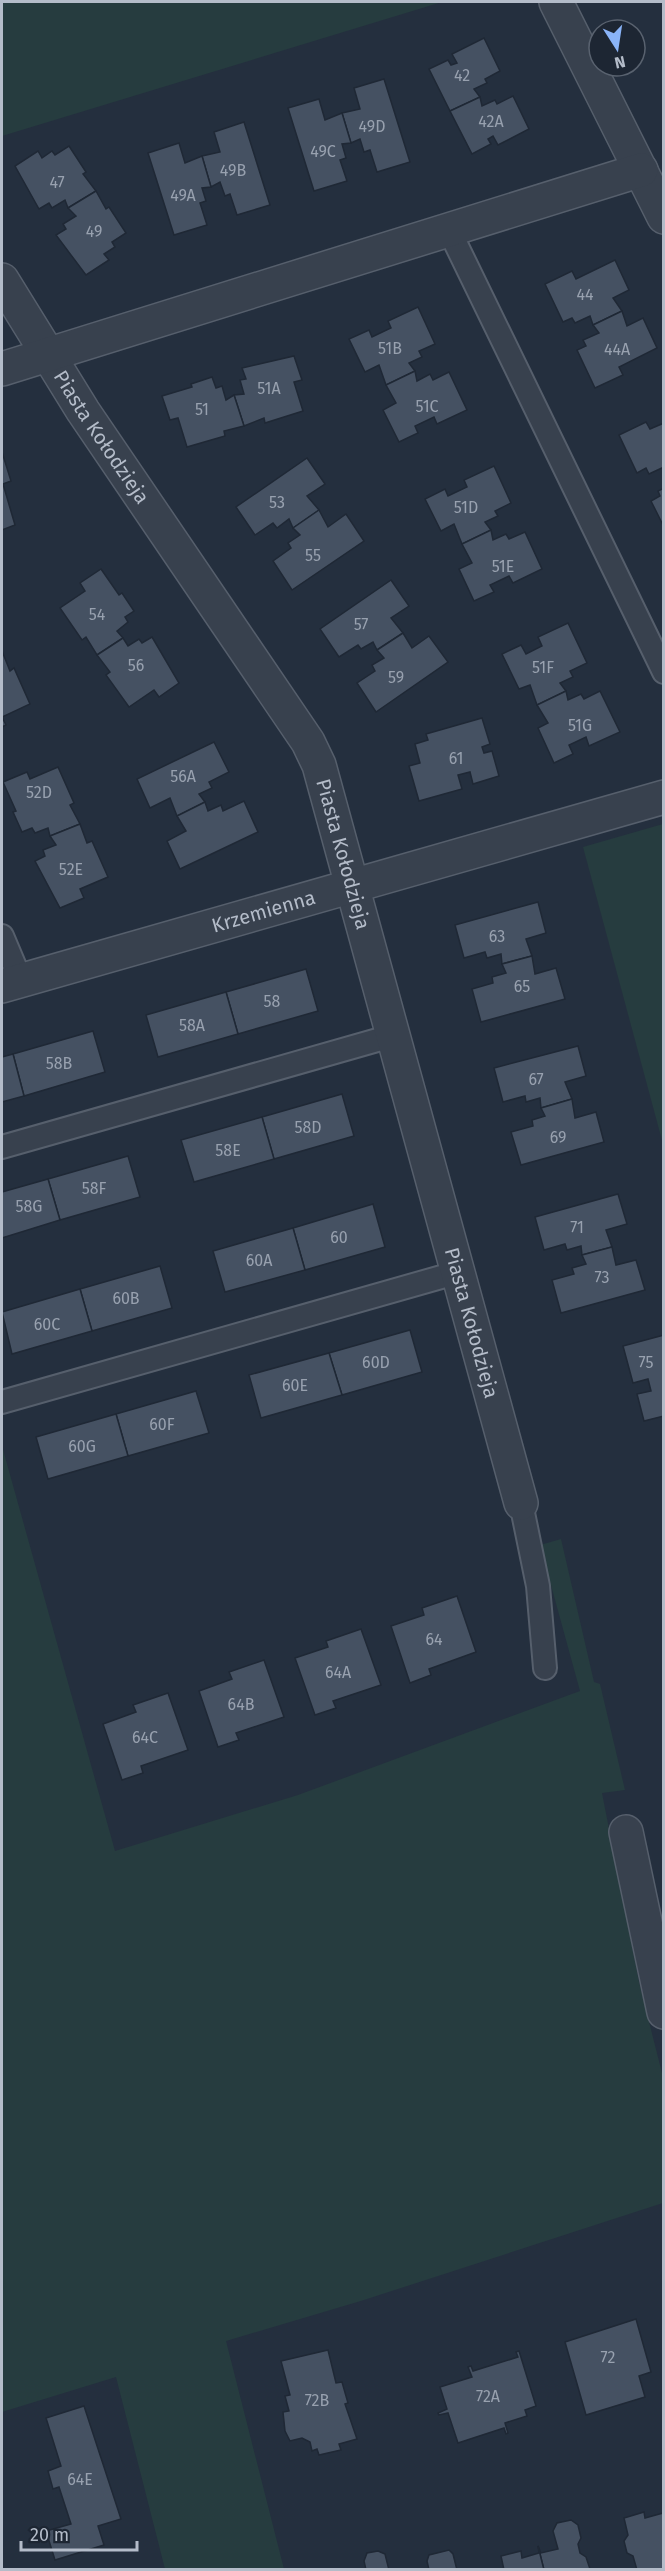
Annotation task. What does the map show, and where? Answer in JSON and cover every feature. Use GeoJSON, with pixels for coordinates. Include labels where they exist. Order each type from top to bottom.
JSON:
{"type":"FeatureCollection","features":[{"type":"Feature","properties":{"kind":"street"},"geometry":{"type":"LineString","coordinates":[[556,2],[663,217]]}},
{"type":"Feature","properties":{"kind":"street"},"geometry":{"type":"LineString","coordinates":[[2,369],[450,232],[641,170]]}},
{"type":"Feature","properties":{"kind":"street","name":"Piasta Kołodzieja"},"geometry":{"type":"LineString","coordinates":[[2,280],[83,411],[308,742],[319,765],[395,1035],[521,1503]]}},
{"type":"Feature","properties":{"kind":"street","name":"Krzemienna"},"geometry":{"type":"LineString","coordinates":[[11,983],[663,796]]}},
{"type":"Feature","properties":{"kind":"street"},"geometry":{"type":"LineString","coordinates":[[626,1832],[663,2012]]}},
{"type":"Feature","properties":{"kind":"lane"},"geometry":{"type":"LineString","coordinates":[[450,232],[663,672]]}},
{"type":"Feature","properties":{"kind":"lane"},"geometry":{"type":"LineString","coordinates":[[2,936],[11,983]]}},
{"type":"Feature","properties":{"kind":"lane"},"geometry":{"type":"LineString","coordinates":[[2,1147],[395,1035]]}},
{"type":"Feature","properties":{"kind":"lane"},"geometry":{"type":"LineString","coordinates":[[2,1402],[459,1272]]}},
{"type":"Feature","properties":{"kind":"lane"},"geometry":{"type":"LineString","coordinates":[[521,1503],[538,1586],[545,1668]]}},
{"type":"Feature","properties":{"kind":"green space"},"geometry":{"type":"Polygon","coordinates":[[[2,2],[442,2],[2,136],[2,2]]]}},
{"type":"Feature","properties":{"kind":"green space"},"geometry":{"type":"Polygon","coordinates":[[[664,824],[663,1144],[583,847],[664,824]]]}},
{"type":"Feature","properties":{"kind":"green space"},"geometry":{"type":"Polygon","coordinates":[[[2,1446],[115,1851],[298,1795],[580,1691],[540,1545],[561,1539],[594,1682],[600,1684],[625,1790],[602,1793],[639,1982],[663,2077],[663,2203],[364,2300],[226,2341],[284,2569],[165,2569],[116,2377],[2,2412],[2,1446]]]}},
{"type":"Feature","properties":{"kind":"building"},"geometry":{"type":"Polygon","coordinates":[[[484,38],[500,71],[485,79],[487,83],[474,89],[480,97],[450,111],[429,69],[448,60],[451,65],[457,63],[452,54],[484,38]]]}},
{"type":"Feature","properties":{"kind":"building"},"geometry":{"type":"Polygon","coordinates":[[[384,79],[410,162],[377,172],[370,150],[364,152],[360,139],[351,143],[342,113],[360,109],[354,88],[384,79]]]}},
{"type":"Feature","properties":{"kind":"building"},"geometry":{"type":"Polygon","coordinates":[[[513,96],[529,129],[498,145],[493,136],[488,139],[491,144],[472,154],[450,111],[480,97],[482,106],[495,100],[497,104],[513,96]]]}},
{"type":"Feature","properties":{"kind":"building"},"geometry":{"type":"Polygon","coordinates":[[[319,99],[325,120],[342,113],[351,143],[342,144],[346,158],[340,160],[347,181],[314,191],[288,108],[319,99]]]}},
{"type":"Feature","properties":{"kind":"building"},"geometry":{"type":"Polygon","coordinates":[[[244,122],[270,205],[237,215],[230,194],[225,196],[220,182],[211,187],[202,156],[220,152],[214,132],[244,122]]]}},
{"type":"Feature","properties":{"kind":"building"},"geometry":{"type":"Polygon","coordinates":[[[179,143],[185,163],[202,156],[211,187],[202,188],[206,201],[200,203],[207,225],[174,235],[148,153],[179,143]]]}},
{"type":"Feature","properties":{"kind":"building"},"geometry":{"type":"Polygon","coordinates":[[[69,146],[86,172],[83,174],[96,191],[68,208],[65,200],[52,208],[49,203],[39,209],[15,166],[38,151],[42,158],[52,151],[55,155],[69,146]]]}},
{"type":"Feature","properties":{"kind":"building"},"geometry":{"type":"Polygon","coordinates":[[[96,191],[106,209],[109,207],[126,233],[112,242],[115,247],[104,254],[109,260],[86,275],[56,235],[66,229],[63,224],[76,216],[68,208],[96,191]]]}},
{"type":"Feature","properties":{"kind":"building"},"geometry":{"type":"Polygon","coordinates":[[[615,260],[629,290],[613,298],[622,311],[593,325],[590,316],[575,323],[572,318],[563,322],[545,284],[572,271],[576,279],[615,260]]]}},
{"type":"Feature","properties":{"kind":"building"},"geometry":{"type":"Polygon","coordinates":[[[418,307],[435,344],[419,351],[422,357],[409,363],[415,371],[386,385],[379,365],[365,372],[349,339],[369,330],[372,337],[391,328],[388,321],[418,307]]]}},
{"type":"Feature","properties":{"kind":"building"},"geometry":{"type":"Polygon","coordinates":[[[622,311],[627,326],[643,318],[657,348],[619,367],[623,375],[595,388],[577,350],[586,346],[583,340],[599,333],[593,325],[622,311]]]}},
{"type":"Feature","properties":{"kind":"building"},"geometry":{"type":"Polygon","coordinates":[[[294,356],[302,380],[294,382],[303,411],[265,423],[264,418],[244,426],[234,395],[244,394],[240,380],[246,379],[242,368],[294,356]]]}},
{"type":"Feature","properties":{"kind":"building"},"geometry":{"type":"Polygon","coordinates":[[[415,371],[417,381],[430,374],[433,380],[449,372],[467,410],[437,424],[434,417],[415,426],[418,433],[399,442],[383,410],[396,403],[386,385],[415,371]]]}},
{"type":"Feature","properties":{"kind":"building"},"geometry":{"type":"Polygon","coordinates":[[[212,377],[216,388],[222,386],[226,400],[234,395],[244,426],[224,431],[225,436],[187,447],[178,418],[170,420],[162,396],[192,387],[191,384],[212,377]]]}},
{"type":"Feature","properties":{"kind":"building"},"geometry":{"type":"Polygon","coordinates":[[[646,422],[650,429],[664,423],[664,467],[649,474],[646,468],[637,473],[619,435],[646,422]]]}},
{"type":"Feature","properties":{"kind":"building"},"geometry":{"type":"Polygon","coordinates":[[[2,452],[11,481],[3,484],[15,525],[2,530],[2,452]]]}},
{"type":"Feature","properties":{"kind":"building"},"geometry":{"type":"Polygon","coordinates":[[[307,458],[325,484],[307,496],[319,510],[293,528],[289,519],[277,528],[273,523],[255,535],[236,507],[307,458]]]}},
{"type":"Feature","properties":{"kind":"building"},"geometry":{"type":"Polygon","coordinates":[[[494,466],[511,503],[495,511],[498,516],[485,522],[491,530],[462,544],[454,524],[441,531],[425,499],[445,489],[448,496],[467,487],[464,480],[494,466]]]}},
{"type":"Feature","properties":{"kind":"building"},"geometry":{"type":"Polygon","coordinates":[[[664,488],[664,527],[651,501],[660,496],[658,491],[664,488]]]}},
{"type":"Feature","properties":{"kind":"building"},"geometry":{"type":"Polygon","coordinates":[[[319,510],[328,527],[346,514],[364,541],[292,590],[273,561],[291,548],[288,543],[300,535],[293,528],[319,510]]]}},
{"type":"Feature","properties":{"kind":"building"},"geometry":{"type":"Polygon","coordinates":[[[491,530],[493,540],[506,534],[509,539],[525,532],[542,569],[513,583],[509,576],[490,585],[494,592],[474,601],[459,569],[472,563],[462,544],[491,530]]]}},
{"type":"Feature","properties":{"kind":"building"},"geometry":{"type":"Polygon","coordinates":[[[101,569],[119,595],[122,593],[134,611],[125,617],[128,622],[117,631],[123,638],[97,655],[86,637],[82,640],[60,608],[85,591],[80,583],[101,569]]]}},
{"type":"Feature","properties":{"kind":"building"},"geometry":{"type":"Polygon","coordinates":[[[391,580],[409,606],[391,618],[403,633],[377,650],[373,642],[361,649],[358,645],[339,657],[320,629],[391,580]]]}},
{"type":"Feature","properties":{"kind":"building"},"geometry":{"type":"Polygon","coordinates":[[[568,623],[587,663],[570,671],[573,677],[560,683],[566,691],[537,705],[530,685],[519,689],[502,654],[521,645],[526,654],[542,646],[538,637],[568,623]]]}},
{"type":"Feature","properties":{"kind":"building"},"geometry":{"type":"Polygon","coordinates":[[[403,633],[412,648],[429,636],[448,662],[376,712],[357,683],[375,671],[372,665],[384,658],[377,650],[403,633]]]}},
{"type":"Feature","properties":{"kind":"building"},"geometry":{"type":"Polygon","coordinates":[[[152,637],[179,683],[159,697],[154,690],[129,707],[106,675],[110,672],[97,655],[123,638],[128,646],[139,639],[142,643],[152,637]]]}},
{"type":"Feature","properties":{"kind":"building"},"geometry":{"type":"Polygon","coordinates":[[[2,651],[10,671],[14,668],[30,704],[2,717],[2,651]]]}},
{"type":"Feature","properties":{"kind":"building"},"geometry":{"type":"Polygon","coordinates":[[[566,691],[568,700],[581,694],[584,699],[600,691],[620,732],[589,746],[586,737],[569,745],[573,754],[554,763],[538,728],[548,723],[537,705],[566,691]]]}},
{"type":"Feature","properties":{"kind":"building"},"geometry":{"type":"Polygon","coordinates":[[[482,718],[490,744],[482,747],[484,753],[492,751],[499,776],[473,784],[470,772],[458,775],[462,789],[419,801],[409,766],[420,763],[415,744],[428,740],[426,734],[482,718]]]}},
{"type":"Feature","properties":{"kind":"building"},"geometry":{"type":"Polygon","coordinates":[[[214,742],[229,772],[209,782],[212,788],[199,794],[205,802],[177,816],[170,798],[150,808],[137,779],[214,742]]]}},
{"type":"Feature","properties":{"kind":"building"},"geometry":{"type":"Polygon","coordinates":[[[58,767],[74,803],[70,805],[80,824],[50,836],[48,828],[35,833],[32,828],[22,832],[13,812],[16,811],[3,782],[27,772],[30,779],[58,767]]]}},
{"type":"Feature","properties":{"kind":"building"},"geometry":{"type":"Polygon","coordinates":[[[244,801],[258,832],[180,869],[167,841],[186,831],[177,816],[205,802],[208,811],[221,805],[223,811],[244,801]]]}},
{"type":"Feature","properties":{"kind":"building"},"geometry":{"type":"Polygon","coordinates":[[[80,824],[87,843],[92,841],[108,877],[80,889],[84,898],[60,908],[35,861],[45,856],[43,850],[56,845],[50,836],[80,824]]]}},
{"type":"Feature","properties":{"kind":"building"},"geometry":{"type":"Polygon","coordinates":[[[538,902],[546,933],[526,939],[532,956],[502,964],[501,954],[487,958],[485,952],[464,958],[455,925],[538,902]]]}},
{"type":"Feature","properties":{"kind":"building"},"geometry":{"type":"Polygon","coordinates":[[[532,956],[535,974],[556,968],[565,999],[481,1022],[472,989],[493,983],[492,977],[506,973],[502,964],[532,956]]]}},
{"type":"Feature","properties":{"kind":"building"},"geometry":{"type":"Polygon","coordinates":[[[306,969],[318,1011],[238,1034],[226,992],[306,969]]]}},
{"type":"Feature","properties":{"kind":"building"},"geometry":{"type":"Polygon","coordinates":[[[226,992],[238,1034],[158,1057],[146,1015],[226,992]]]}},
{"type":"Feature","properties":{"kind":"building"},"geometry":{"type":"Polygon","coordinates":[[[93,1031],[105,1072],[24,1096],[13,1054],[93,1031]]]}},
{"type":"Feature","properties":{"kind":"building"},"geometry":{"type":"Polygon","coordinates":[[[578,1046],[586,1076],[565,1082],[572,1099],[541,1108],[540,1098],[526,1102],[525,1096],[503,1102],[494,1068],[578,1046]]]}},
{"type":"Feature","properties":{"kind":"building"},"geometry":{"type":"Polygon","coordinates":[[[13,1054],[24,1096],[2,1102],[2,1057],[13,1054]]]}},
{"type":"Feature","properties":{"kind":"building"},"geometry":{"type":"Polygon","coordinates":[[[342,1094],[354,1136],[274,1159],[262,1117],[342,1094]]]}},
{"type":"Feature","properties":{"kind":"building"},"geometry":{"type":"Polygon","coordinates":[[[572,1099],[575,1118],[596,1112],[604,1142],[521,1165],[511,1132],[533,1126],[532,1120],[545,1116],[541,1108],[572,1099]]]}},
{"type":"Feature","properties":{"kind":"building"},"geometry":{"type":"Polygon","coordinates":[[[262,1117],[274,1159],[194,1182],[181,1140],[262,1117]]]}},
{"type":"Feature","properties":{"kind":"building"},"geometry":{"type":"Polygon","coordinates":[[[128,1156],[140,1197],[60,1220],[48,1179],[128,1156]]]}},
{"type":"Feature","properties":{"kind":"building"},"geometry":{"type":"Polygon","coordinates":[[[48,1179],[60,1220],[2,1238],[2,1192],[48,1179]]]}},
{"type":"Feature","properties":{"kind":"building"},"geometry":{"type":"Polygon","coordinates":[[[618,1194],[627,1224],[606,1230],[612,1247],[582,1255],[581,1246],[567,1250],[565,1244],[544,1250],[535,1217],[618,1194]]]}},
{"type":"Feature","properties":{"kind":"building"},"geometry":{"type":"Polygon","coordinates":[[[373,1204],[385,1247],[305,1270],[293,1228],[373,1204]]]}},
{"type":"Feature","properties":{"kind":"building"},"geometry":{"type":"Polygon","coordinates":[[[293,1228],[305,1270],[225,1292],[213,1251],[293,1228]]]}},
{"type":"Feature","properties":{"kind":"building"},"geometry":{"type":"Polygon","coordinates":[[[612,1247],[616,1265],[636,1260],[645,1290],[561,1313],[552,1280],[574,1274],[572,1268],[586,1264],[582,1255],[612,1247]]]}},
{"type":"Feature","properties":{"kind":"building"},"geometry":{"type":"Polygon","coordinates":[[[160,1266],[172,1308],[92,1331],[80,1289],[160,1266]]]}},
{"type":"Feature","properties":{"kind":"building"},"geometry":{"type":"Polygon","coordinates":[[[80,1289],[92,1331],[12,1354],[2,1312],[80,1289]]]}},
{"type":"Feature","properties":{"kind":"building"},"geometry":{"type":"Polygon","coordinates":[[[410,1330],[422,1372],[342,1395],[329,1353],[410,1330]]]}},
{"type":"Feature","properties":{"kind":"building"},"geometry":{"type":"Polygon","coordinates":[[[664,1335],[664,1416],[644,1421],[637,1394],[651,1391],[648,1379],[633,1383],[623,1346],[664,1335]]]}},
{"type":"Feature","properties":{"kind":"building"},"geometry":{"type":"Polygon","coordinates":[[[329,1353],[342,1395],[261,1418],[249,1375],[329,1353]]]}},
{"type":"Feature","properties":{"kind":"building"},"geometry":{"type":"Polygon","coordinates":[[[196,1391],[209,1433],[128,1456],[116,1414],[196,1391]]]}},
{"type":"Feature","properties":{"kind":"building"},"geometry":{"type":"Polygon","coordinates":[[[116,1414],[128,1456],[48,1479],[36,1437],[116,1414]]]}},
{"type":"Feature","properties":{"kind":"building"},"geometry":{"type":"Polygon","coordinates":[[[457,1596],[476,1652],[429,1669],[431,1675],[410,1683],[391,1626],[424,1615],[422,1608],[457,1596]]]}},
{"type":"Feature","properties":{"kind":"building"},"geometry":{"type":"Polygon","coordinates":[[[361,1629],[381,1685],[333,1701],[336,1708],[315,1715],[295,1658],[328,1647],[326,1641],[361,1629]]]}},
{"type":"Feature","properties":{"kind":"building"},"geometry":{"type":"Polygon","coordinates":[[[264,1660],[284,1717],[236,1733],[239,1740],[218,1747],[199,1691],[232,1679],[229,1672],[264,1660]]]}},
{"type":"Feature","properties":{"kind":"building"},"geometry":{"type":"Polygon","coordinates":[[[168,1693],[188,1750],[141,1766],[143,1773],[122,1780],[103,1724],[136,1712],[133,1705],[168,1693]]]}},
{"type":"Feature","properties":{"kind":"building"},"geometry":{"type":"Polygon","coordinates":[[[636,2319],[651,2372],[639,2376],[645,2397],[586,2415],[565,2342],[636,2319]]]}},
{"type":"Feature","properties":{"kind":"building"},"geometry":{"type":"Polygon","coordinates":[[[328,2350],[336,2383],[342,2382],[348,2403],[345,2404],[357,2439],[339,2444],[341,2450],[319,2455],[317,2449],[312,2451],[310,2442],[302,2438],[290,2441],[285,2431],[283,2412],[289,2411],[285,2396],[290,2395],[281,2361],[328,2350]]]}},
{"type":"Feature","properties":{"kind":"building"},"geometry":{"type":"Polygon","coordinates":[[[519,2351],[536,2406],[525,2410],[527,2416],[505,2423],[508,2433],[506,2434],[504,2428],[458,2443],[448,2413],[439,2415],[438,2413],[447,2409],[440,2387],[472,2377],[468,2367],[471,2366],[473,2371],[518,2357],[516,2352],[519,2351]]]}},
{"type":"Feature","properties":{"kind":"building"},"geometry":{"type":"Polygon","coordinates":[[[84,2406],[121,2519],[98,2526],[104,2545],[55,2560],[46,2531],[71,2524],[59,2487],[53,2489],[48,2471],[61,2466],[46,2418],[84,2406]]]}},
{"type":"Feature","properties":{"kind":"building"},"geometry":{"type":"Polygon","coordinates":[[[644,2512],[645,2518],[663,2513],[664,2570],[637,2570],[633,2556],[627,2553],[624,2541],[628,2535],[624,2518],[644,2512]]]}},
{"type":"Feature","properties":{"kind":"building"},"geometry":{"type":"Polygon","coordinates":[[[571,2520],[578,2525],[581,2538],[578,2544],[580,2553],[586,2557],[590,2569],[544,2570],[538,2546],[541,2553],[558,2549],[553,2531],[557,2523],[571,2520]]]}},
{"type":"Feature","properties":{"kind":"building"},"geometry":{"type":"Polygon","coordinates":[[[538,2546],[544,2570],[504,2570],[501,2556],[521,2551],[522,2558],[539,2553],[538,2546]]]}},
{"type":"Feature","properties":{"kind":"building"},"geometry":{"type":"Polygon","coordinates":[[[449,2550],[453,2554],[457,2570],[429,2570],[427,2561],[429,2555],[449,2550]]]}},
{"type":"Feature","properties":{"kind":"building"},"geometry":{"type":"Polygon","coordinates":[[[378,2551],[385,2554],[389,2570],[366,2570],[364,2561],[367,2553],[378,2551]]]}}]}
